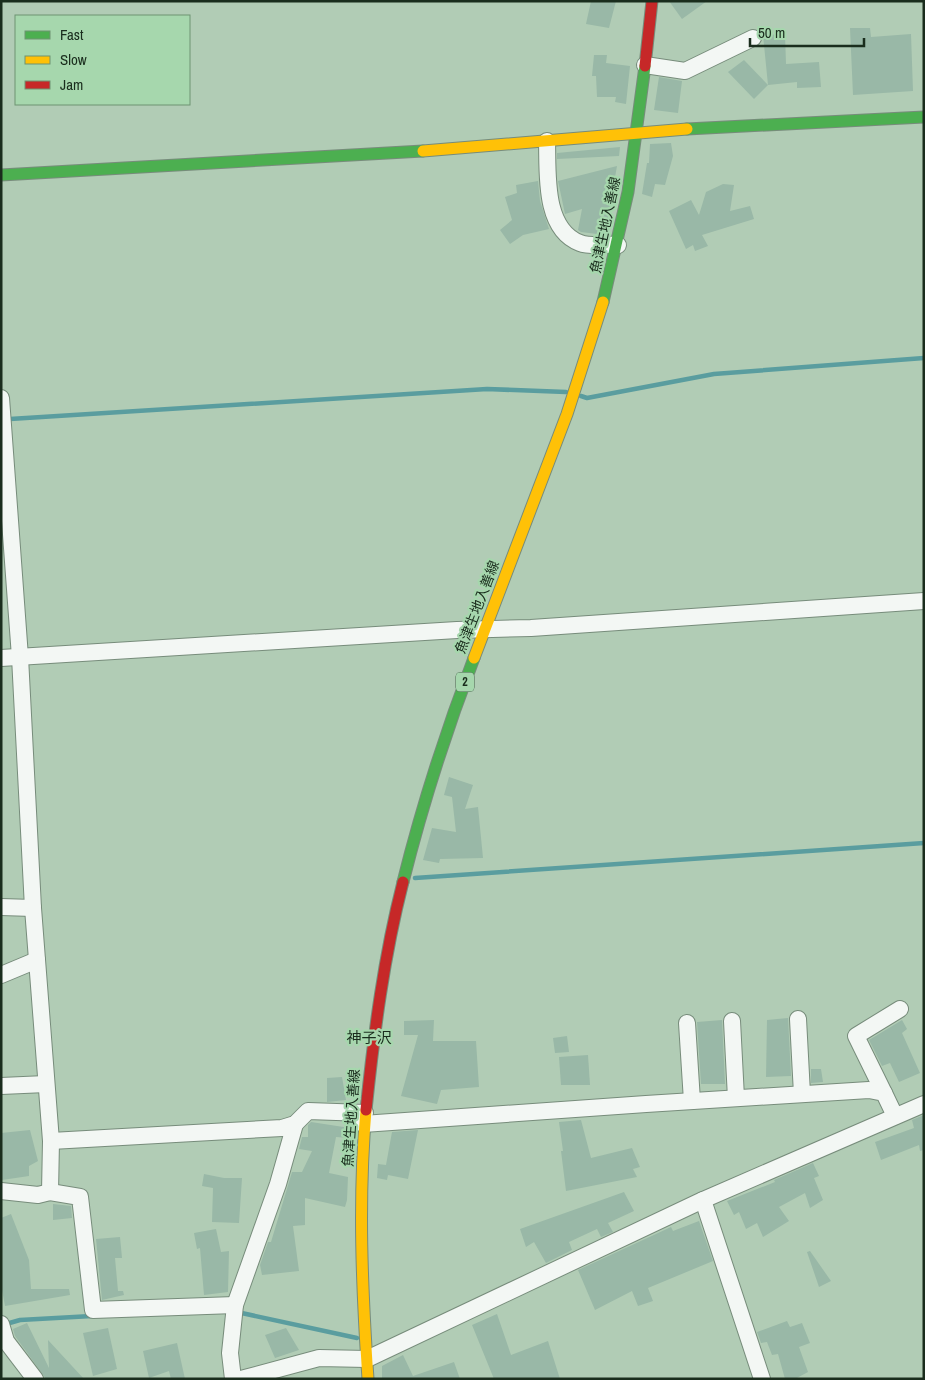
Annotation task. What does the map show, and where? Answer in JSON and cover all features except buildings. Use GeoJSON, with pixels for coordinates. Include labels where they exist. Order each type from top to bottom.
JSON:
{"type":"FeatureCollection","features":[{"type":"Feature","properties":{"kind":"main road","name":"魚津生地入善線"},"geometry":{"type":"LineString","coordinates":[[368,1379],[361,1277],[364,1119],[377,1012],[403,880],[444,741],[573,396],[603,304],[618,245],[637,132],[652,1]]}},
{"type":"Feature","properties":{"kind":"main road"},"geometry":{"type":"LineString","coordinates":[[1,175],[478,148],[637,132],[924,117]]}},
{"type":"Feature","properties":{"kind":"street"},"geometry":{"type":"LineString","coordinates":[[645,65],[685,71],[753,38]]}},
{"type":"Feature","properties":{"kind":"street"},"geometry":{"type":"LineString","coordinates":[[547,141],[548,183],[555,216],[564,232],[580,243],[618,245]]}},
{"type":"Feature","properties":{"kind":"street"},"geometry":{"type":"LineString","coordinates":[[1,398],[20,657],[33,908],[50,1141],[50,1192]]}},
{"type":"Feature","properties":{"kind":"street"},"geometry":{"type":"LineString","coordinates":[[1,658],[457,630],[484,631],[924,601]]}},
{"type":"Feature","properties":{"kind":"street"},"geometry":{"type":"LineString","coordinates":[[1,907],[33,908]]}},
{"type":"Feature","properties":{"kind":"street"},"geometry":{"type":"LineString","coordinates":[[1,975],[37,960]]}},
{"type":"Feature","properties":{"kind":"street"},"geometry":{"type":"LineString","coordinates":[[895,1116],[856,1036],[900,1009]]}},
{"type":"Feature","properties":{"kind":"street"},"geometry":{"type":"LineString","coordinates":[[798,1019],[802,1094]]}},
{"type":"Feature","properties":{"kind":"street"},"geometry":{"type":"LineString","coordinates":[[732,1021],[736,1098]]}},
{"type":"Feature","properties":{"kind":"street"},"geometry":{"type":"LineString","coordinates":[[687,1023],[692,1101]]}},
{"type":"Feature","properties":{"kind":"street"},"geometry":{"type":"LineString","coordinates":[[1,1086],[46,1084]]}},
{"type":"Feature","properties":{"kind":"street"},"geometry":{"type":"LineString","coordinates":[[50,1141],[282,1128],[295,1124],[308,1111],[364,1119],[869,1090],[884,1093]]}},
{"type":"Feature","properties":{"kind":"street"},"geometry":{"type":"LineString","coordinates":[[241,1379],[319,1358],[367,1359],[703,1200],[924,1104]]}},
{"type":"Feature","properties":{"kind":"street"},"geometry":{"type":"LineString","coordinates":[[233,1379],[230,1352],[235,1305],[278,1184],[295,1124]]}},
{"type":"Feature","properties":{"kind":"street"},"geometry":{"type":"LineString","coordinates":[[1,1191],[38,1195],[50,1192],[80,1197],[93,1310],[235,1305]]}},
{"type":"Feature","properties":{"kind":"street"},"geometry":{"type":"LineString","coordinates":[[703,1200],[762,1379]]}},
{"type":"Feature","properties":{"kind":"street"},"geometry":{"type":"LineString","coordinates":[[1,1324],[6,1341],[35,1379]]}},
{"type":"Feature","properties":{"kind":"waterway"},"geometry":{"type":"LineString","coordinates":[[581,396],[587,398],[714,374],[924,358]]}},
{"type":"Feature","properties":{"kind":"waterway"},"geometry":{"type":"LineString","coordinates":[[10,419],[487,389],[566,392]]}},
{"type":"Feature","properties":{"kind":"waterway"},"geometry":{"type":"LineString","coordinates":[[415,878],[924,843]]}},
{"type":"Feature","properties":{"kind":"waterway"},"geometry":{"type":"LineString","coordinates":[[237,1312],[357,1338]]}},
{"type":"Feature","properties":{"kind":"waterway"},"geometry":{"type":"LineString","coordinates":[[6,1324],[20,1320],[92,1316]]}},
{"type":"Feature","properties":{"kind":"traffic: fast"},"geometry":{"type":"LineString","coordinates":[[603,302],[628,192],[645,66]]}},
{"type":"Feature","properties":{"kind":"traffic: fast"},"geometry":{"type":"LineString","coordinates":[[687,129],[924,117]]}},
{"type":"Feature","properties":{"kind":"traffic: fast"},"geometry":{"type":"LineString","coordinates":[[1,175],[423,151]]}},
{"type":"Feature","properties":{"kind":"traffic: fast"},"geometry":{"type":"LineString","coordinates":[[403,882],[435,769],[474,658]]}},
{"type":"Feature","properties":{"kind":"traffic: slow"},"geometry":{"type":"LineString","coordinates":[[423,151],[687,129]]}},
{"type":"Feature","properties":{"kind":"traffic: slow"},"geometry":{"type":"LineString","coordinates":[[474,658],[567,414],[603,302]]}},
{"type":"Feature","properties":{"kind":"traffic: slow"},"geometry":{"type":"LineString","coordinates":[[366,1110],[362,1177],[362,1244],[368,1379]]}},
{"type":"Feature","properties":{"kind":"traffic: jam"},"geometry":{"type":"LineString","coordinates":[[645,66],[652,1]]}},
{"type":"Feature","properties":{"kind":"traffic: jam"},"geometry":{"type":"LineString","coordinates":[[366,1110],[380,995],[390,938],[403,882]]}},
{"type":"Feature","properties":{"kind":"district","name":"神子沢"},"geometry":{"type":"Point","coordinates":[369,1038]}}]}
